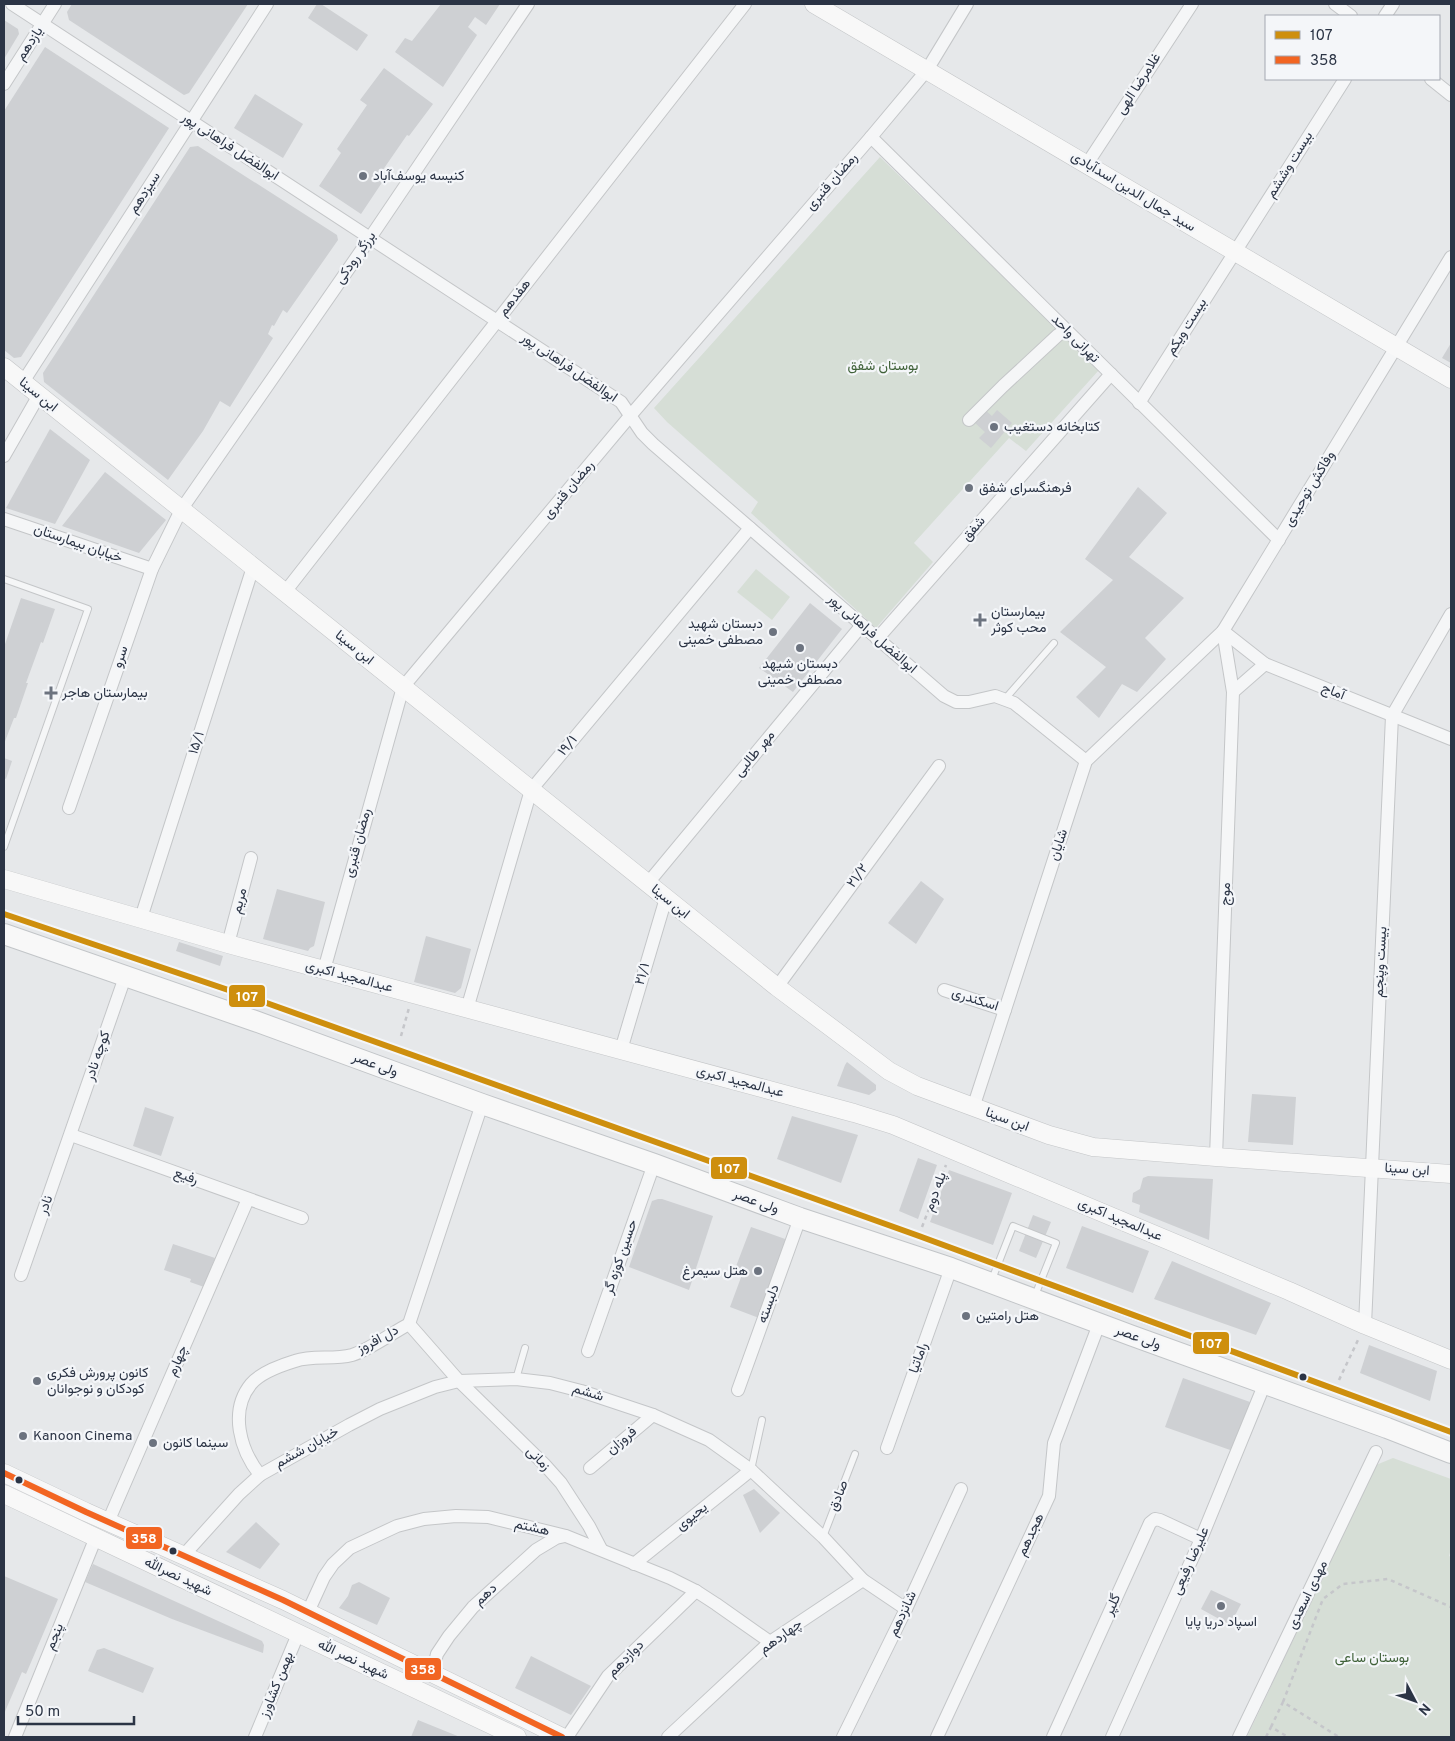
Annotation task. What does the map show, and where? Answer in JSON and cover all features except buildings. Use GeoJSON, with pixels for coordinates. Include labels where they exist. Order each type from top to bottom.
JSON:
{"type":"FeatureCollection","features":[{"type":"Feature","properties":{"kind":"main road","name":"ولی عصر"},"geometry":{"type":"LineString","coordinates":[[4,934],[255,1021],[800,1218],[951,1268],[990,1283],[1037,1290],[1099,1324],[1265,1383],[1451,1453]]}},
{"type":"Feature","properties":{"kind":"street","name":"ابوالفضل فراهانی پور"},"geometry":{"type":"LineString","coordinates":[[12,4],[621,402],[642,433],[653,444],[944,696],[956,702],[995,696],[1005,699]]}},
{"type":"Feature","properties":{"kind":"street","name":"یازدهم"},"geometry":{"type":"LineString","coordinates":[[4,84],[55,4]]}},
{"type":"Feature","properties":{"kind":"street","name":"سیزدهم"},"geometry":{"type":"LineString","coordinates":[[23,382],[267,4]]}},
{"type":"Feature","properties":{"kind":"street","name":"برزگر رودکی"},"geometry":{"type":"LineString","coordinates":[[181,510],[370,238],[528,4]]}},
{"type":"Feature","properties":{"kind":"street","name":"هفدهم"},"geometry":{"type":"LineString","coordinates":[[285,592],[745,4]]}},
{"type":"Feature","properties":{"kind":"street","name":"سید جمال الدین اسدآبادی"},"geometry":{"type":"LineString","coordinates":[[814,4],[1451,379]]}},
{"type":"Feature","properties":{"kind":"street","name":"رمضان قنبری"},"geometry":{"type":"LineString","coordinates":[[324,970],[403,687],[630,416],[927,70],[967,4]]}},
{"type":"Feature","properties":{"kind":"street","name":"غلامرضا الهی"},"geometry":{"type":"LineString","coordinates":[[1087,164],[1192,4]]}},
{"type":"Feature","properties":{"kind":"street"},"geometry":{"type":"LineString","coordinates":[[1335,4],[1350,15]]}},
{"type":"Feature","properties":{"kind":"street"},"geometry":{"type":"LineString","coordinates":[[1386,15],[1393,4]]}},
{"type":"Feature","properties":{"kind":"street","name":"بیست وششم"},"geometry":{"type":"LineString","coordinates":[[1235,252],[1344,80]]}},
{"type":"Feature","properties":{"kind":"street"},"geometry":{"type":"LineString","coordinates":[[1432,80],[1451,95]]}},
{"type":"Feature","properties":{"kind":"street","name":"تهرانی واحد"},"geometry":{"type":"LineString","coordinates":[[871,137],[1279,540]]}},
{"type":"Feature","properties":{"kind":"street","name":"بیست‌ ویکم"},"geometry":{"type":"LineString","coordinates":[[1139,402],[1235,252]]}},
{"type":"Feature","properties":{"kind":"street","name":"وفاکش توحیدی"},"geometry":{"type":"LineString","coordinates":[[1223,631],[1451,257]]}},
{"type":"Feature","properties":{"kind":"street"},"geometry":{"type":"LineString","coordinates":[[969,420],[1003,386],[1058,335],[1066,330]]}},
{"type":"Feature","properties":{"kind":"street","name":"ابن سینا"},"geometry":{"type":"LineString","coordinates":[[4,367],[777,987],[889,1071],[917,1086],[973,1108],[1049,1135],[1093,1147],[1216,1158],[1451,1174]]}},
{"type":"Feature","properties":{"kind":"street","name":"شفق"},"geometry":{"type":"LineString","coordinates":[[877,639],[1110,374]]}},
{"type":"Feature","properties":{"kind":"street"},"geometry":{"type":"LineString","coordinates":[[4,456],[39,395]]}},
{"type":"Feature","properties":{"kind":"street","name":"سرو"},"geometry":{"type":"LineString","coordinates":[[69,808],[152,568],[181,510]]}},
{"type":"Feature","properties":{"kind":"street","name":"خیابان بیمارستان"},"geometry":{"type":"LineString","coordinates":[[4,519],[152,568]]}},
{"type":"Feature","properties":{"kind":"street","name":"۱۹/۱"},"geometry":{"type":"LineString","coordinates":[[467,1009],[531,790],[750,528]]}},
{"type":"Feature","properties":{"kind":"street","name":"۱۵/۱"},"geometry":{"type":"LineString","coordinates":[[141,918],[253,567]]}},
{"type":"Feature","properties":{"kind":"street","name":"بیست وپنجم"},"geometry":{"type":"LineString","coordinates":[[1364,1325],[1392,716],[1451,614]]}},
{"type":"Feature","properties":{"kind":"street","name":"مهر طالبی"},"geometry":{"type":"LineString","coordinates":[[648,884],[862,625]]}},
{"type":"Feature","properties":{"kind":"street","name":"آماج"},"geometry":{"type":"LineString","coordinates":[[1223,631],[1264,664],[1451,740]]}},
{"type":"Feature","properties":{"kind":"street","name":"موج"},"geometry":{"type":"LineString","coordinates":[[1216,1158],[1233,692],[1223,631]]}},
{"type":"Feature","properties":{"kind":"street","name":"شایان"},"geometry":{"type":"LineString","coordinates":[[973,1108],[1086,761],[1223,631]]}},
{"type":"Feature","properties":{"kind":"street"},"geometry":{"type":"LineString","coordinates":[[1233,692],[1264,664]]}},
{"type":"Feature","properties":{"kind":"street"},"geometry":{"type":"LineString","coordinates":[[1005,699],[1014,703],[1086,761]]}},
{"type":"Feature","properties":{"kind":"street","name":"۲۱/۲"},"geometry":{"type":"LineString","coordinates":[[777,987],[939,766]]}},
{"type":"Feature","properties":{"kind":"street","name":"مریم"},"geometry":{"type":"LineString","coordinates":[[228,944],[251,858]]}},
{"type":"Feature","properties":{"kind":"street","name":"عبدالمجید اکبری"},"geometry":{"type":"LineString","coordinates":[[4,879],[228,944],[894,1125],[1289,1291],[1364,1325],[1451,1360]]}},
{"type":"Feature","properties":{"kind":"street","name":"۲۱/۱"},"geometry":{"type":"LineString","coordinates":[[621,1050],[666,898]]}},
{"type":"Feature","properties":{"kind":"street","name":"کوچه نادر"},"geometry":{"type":"LineString","coordinates":[[71,1135],[125,977]]}},
{"type":"Feature","properties":{"kind":"street","name":"اسکندری"},"geometry":{"type":"LineString","coordinates":[[944,990],[1005,1010]]}},
{"type":"Feature","properties":{"kind":"street","name":"دل افروز"},"geometry":{"type":"LineString","coordinates":[[260,1475],[252,1465],[239,1432],[239,1413],[244,1395],[252,1382],[274,1368],[296,1360],[352,1355],[408,1324],[482,1104]]}},
{"type":"Feature","properties":{"kind":"street","name":"رفیع"},"geometry":{"type":"LineString","coordinates":[[71,1135],[302,1218]]}},
{"type":"Feature","properties":{"kind":"street","name":"نادر"},"geometry":{"type":"LineString","coordinates":[[21,1275],[71,1135]]}},
{"type":"Feature","properties":{"kind":"street","name":"حسین کوزه گر"},"geometry":{"type":"LineString","coordinates":[[588,1351],[654,1164]]}},
{"type":"Feature","properties":{"kind":"street","name":"چهارم"},"geometry":{"type":"LineString","coordinates":[[108,1522],[248,1199]]}},
{"type":"Feature","properties":{"kind":"street","name":"دلبسته"},"geometry":{"type":"LineString","coordinates":[[738,1390],[800,1218]]}},
{"type":"Feature","properties":{"kind":"street","name":"راماتیا"},"geometry":{"type":"LineString","coordinates":[[887,1448],[951,1268]]}},
{"type":"Feature","properties":{"kind":"street","name":"زمانی"},"geometry":{"type":"LineString","coordinates":[[408,1324],[459,1381],[561,1483],[589,1526],[601,1550]]}},
{"type":"Feature","properties":{"kind":"street","name":"هجدهم"},"geometry":{"type":"LineString","coordinates":[[937,1737],[1049,1496],[1054,1443],[1099,1324]]}},
{"type":"Feature","properties":{"kind":"street","name":"ششم"},"geometry":{"type":"LineString","coordinates":[[459,1381],[516,1379],[550,1383],[581,1390],[653,1415],[709,1440],[751,1470],[823,1537],[863,1580]]}},
{"type":"Feature","properties":{"kind":"street","name":"خیابان ششم"},"geometry":{"type":"LineString","coordinates":[[183,1556],[239,1494],[260,1475],[380,1409],[435,1387],[459,1381]]}},
{"type":"Feature","properties":{"kind":"street","name":"علیرضا رفیعی"},"geometry":{"type":"LineString","coordinates":[[1112,1737],[1201,1539],[1265,1383]]}},
{"type":"Feature","properties":{"kind":"street","name":"فروزان"},"geometry":{"type":"LineString","coordinates":[[590,1468],[653,1415]]}},
{"type":"Feature","properties":{"kind":"street","name":"مهدی اسعدی"},"geometry":{"type":"LineString","coordinates":[[1239,1737],[1376,1452]]}},
{"type":"Feature","properties":{"kind":"street","name":"یحیوی"},"geometry":{"type":"LineString","coordinates":[[634,1564],[751,1470]]}},
{"type":"Feature","properties":{"kind":"street","name":"شهید نصر الله"},"geometry":{"type":"LineString","coordinates":[[4,1473],[308,1612],[562,1737]]}},
{"type":"Feature","properties":{"kind":"street","name":"شانزدهم"},"geometry":{"type":"LineString","coordinates":[[843,1737],[906,1609],[961,1489]]}},
{"type":"Feature","properties":{"kind":"street","name":"شهید نصرالله"},"geometry":{"type":"LineString","coordinates":[[4,1494],[298,1634]]}},
{"type":"Feature","properties":{"kind":"street","name":"هشتم"},"geometry":{"type":"LineString","coordinates":[[308,1612],[324,1578],[333,1564],[350,1548],[397,1526],[424,1519],[456,1516],[488,1517],[566,1536],[670,1578],[696,1591],[770,1642]]}},
{"type":"Feature","properties":{"kind":"street","name":"گلپر"},"geometry":{"type":"LineString","coordinates":[[1053,1737],[1150,1524],[1155,1519],[1160,1520],[1201,1539]]}},
{"type":"Feature","properties":{"kind":"street","name":"دهم"},"geometry":{"type":"LineString","coordinates":[[438,1676],[434,1666],[437,1654],[473,1607],[536,1550],[556,1538],[566,1536]]}},
{"type":"Feature","properties":{"kind":"street","name":"پنجم"},"geometry":{"type":"LineString","coordinates":[[15,1737],[96,1538]]}},
{"type":"Feature","properties":{"kind":"street"},"geometry":{"type":"LineString","coordinates":[[863,1580],[906,1609]]}},
{"type":"Feature","properties":{"kind":"street","name":"چهاردهم"},"geometry":{"type":"LineString","coordinates":[[668,1737],[770,1642],[863,1580]]}},
{"type":"Feature","properties":{"kind":"street","name":"دوازدهم"},"geometry":{"type":"LineString","coordinates":[[567,1737],[608,1676],[696,1591]]}},
{"type":"Feature","properties":{"kind":"street"},"geometry":{"type":"LineString","coordinates":[[298,1634],[308,1612]]}},
{"type":"Feature","properties":{"kind":"street","name":"شهید نصر الله"},"geometry":{"type":"LineString","coordinates":[[298,1634],[491,1732],[517,1737]]}},
{"type":"Feature","properties":{"kind":"street","name":"بهمن کشاورز"},"geometry":{"type":"LineString","coordinates":[[255,1737],[298,1634]]}},
{"type":"Feature","properties":{"kind":"lane"},"geometry":{"type":"LineString","coordinates":[[4,579],[88,609],[4,847]]}},
{"type":"Feature","properties":{"kind":"lane"},"geometry":{"type":"LineString","coordinates":[[1005,699],[1054,643]]}},
{"type":"Feature","properties":{"kind":"lane"},"geometry":{"type":"LineString","coordinates":[[4,914],[261,1001],[998,1264],[1037,1290],[1335,1389],[1451,1432]]}},
{"type":"Feature","properties":{"kind":"lane"},"geometry":{"type":"LineString","coordinates":[[990,1283],[1013,1226],[1056,1243],[1037,1290]]}},
{"type":"Feature","properties":{"kind":"lane"},"geometry":{"type":"LineString","coordinates":[[516,1379],[525,1348]]}},
{"type":"Feature","properties":{"kind":"lane"},"geometry":{"type":"LineString","coordinates":[[751,1470],[762,1420]]}},
{"type":"Feature","properties":{"kind":"lane","name":"صادق"},"geometry":{"type":"LineString","coordinates":[[823,1537],[855,1454]]}},
{"type":"Feature","properties":{"kind":"path"},"geometry":{"type":"LineString","coordinates":[[401,1036],[412,994]]}},
{"type":"Feature","properties":{"kind":"path","name":"پله دوم"},"geometry":{"type":"LineString","coordinates":[[920,1236],[952,1149]]}},
{"type":"Feature","properties":{"kind":"path"},"geometry":{"type":"LineString","coordinates":[[1335,1389],[1364,1325]]}},
{"type":"Feature","properties":{"kind":"path"},"geometry":{"type":"LineString","coordinates":[[1266,1737],[1283,1702],[1323,1599],[1343,1584],[1388,1579],[1451,1607]]}},
{"type":"Feature","properties":{"kind":"path"},"geometry":{"type":"LineString","coordinates":[[1283,1702],[1340,1737]]}},
{"type":"Feature","properties":{"kind":"path"},"geometry":{"type":"LineString","coordinates":[[1271,1727],[1288,1737]]}},
{"type":"Feature","properties":{"kind":"green space","name":"بوستان شفق"},"geometry":{"type":"Polygon","coordinates":[[[880,157],[1099,370],[1026,451],[1009,438],[914,543],[933,562],[876,628],[751,513],[758,502],[667,422],[654,408],[880,157]]]}},
{"type":"Feature","properties":{"kind":"green space"},"geometry":{"type":"Polygon","coordinates":[[[756,569],[790,597],[772,620],[737,592],[756,569]]]}},
{"type":"Feature","properties":{"kind":"green space","name":"بوستان ساعی"},"geometry":{"type":"Polygon","coordinates":[[[1393,1458],[1451,1479],[1451,1549],[1449,1556],[1451,1557],[1451,1737],[1247,1737],[1376,1465],[1393,1458]]]}},
{"type":"Feature","properties":{"kind":"transit line","name":"107"},"geometry":{"type":"LineString","coordinates":[[4,914],[261,1001],[919,1236],[1451,1432]]}},
{"type":"Feature","properties":{"kind":"transit line","name":"358"},"geometry":{"type":"LineString","coordinates":[[4,1473],[86,1512],[283,1600],[562,1737]]}},
{"type":"Feature","properties":{"kind":"place","name":"کنیسه یوسف‌آباد"},"geometry":{"type":"Point","coordinates":[363,176]}},
{"type":"Feature","properties":{"kind":"place","name":"کتابخانه دستغیب"},"geometry":{"type":"Point","coordinates":[994,427]}},
{"type":"Feature","properties":{"kind":"place","name":"فرهنگسرای شفق"},"geometry":{"type":"Point","coordinates":[969,488]}},
{"type":"Feature","properties":{"kind":"place","name":"بیمارستان محب کوثر"},"geometry":{"type":"Point","coordinates":[980,620]}},
{"type":"Feature","properties":{"kind":"place","name":"دبستان شهید مصطفی خمینی"},"geometry":{"type":"Point","coordinates":[773,632]}},
{"type":"Feature","properties":{"kind":"place","name":"دبستان شیهد مصطفی خمینی"},"geometry":{"type":"Point","coordinates":[800,648]}},
{"type":"Feature","properties":{"kind":"place","name":"بیمارستان هاجر"},"geometry":{"type":"Point","coordinates":[51,693]}},
{"type":"Feature","properties":{"kind":"place","name":"هتل سیمرغ"},"geometry":{"type":"Point","coordinates":[758,1271]}},
{"type":"Feature","properties":{"kind":"place","name":"هتل رامتین"},"geometry":{"type":"Point","coordinates":[966,1316]}},
{"type":"Feature","properties":{"kind":"place","name":"کانون پرورش فکری کودکان و نوجوانان"},"geometry":{"type":"Point","coordinates":[37,1381]}},
{"type":"Feature","properties":{"kind":"place","name":"Kanoon Cinema"},"geometry":{"type":"Point","coordinates":[23,1436]}},
{"type":"Feature","properties":{"kind":"place","name":"سینما کانون"},"geometry":{"type":"Point","coordinates":[153,1443]}},
{"type":"Feature","properties":{"kind":"place","name":"اسپاد دریا پایا"},"geometry":{"type":"Point","coordinates":[1221,1606]}}]}
